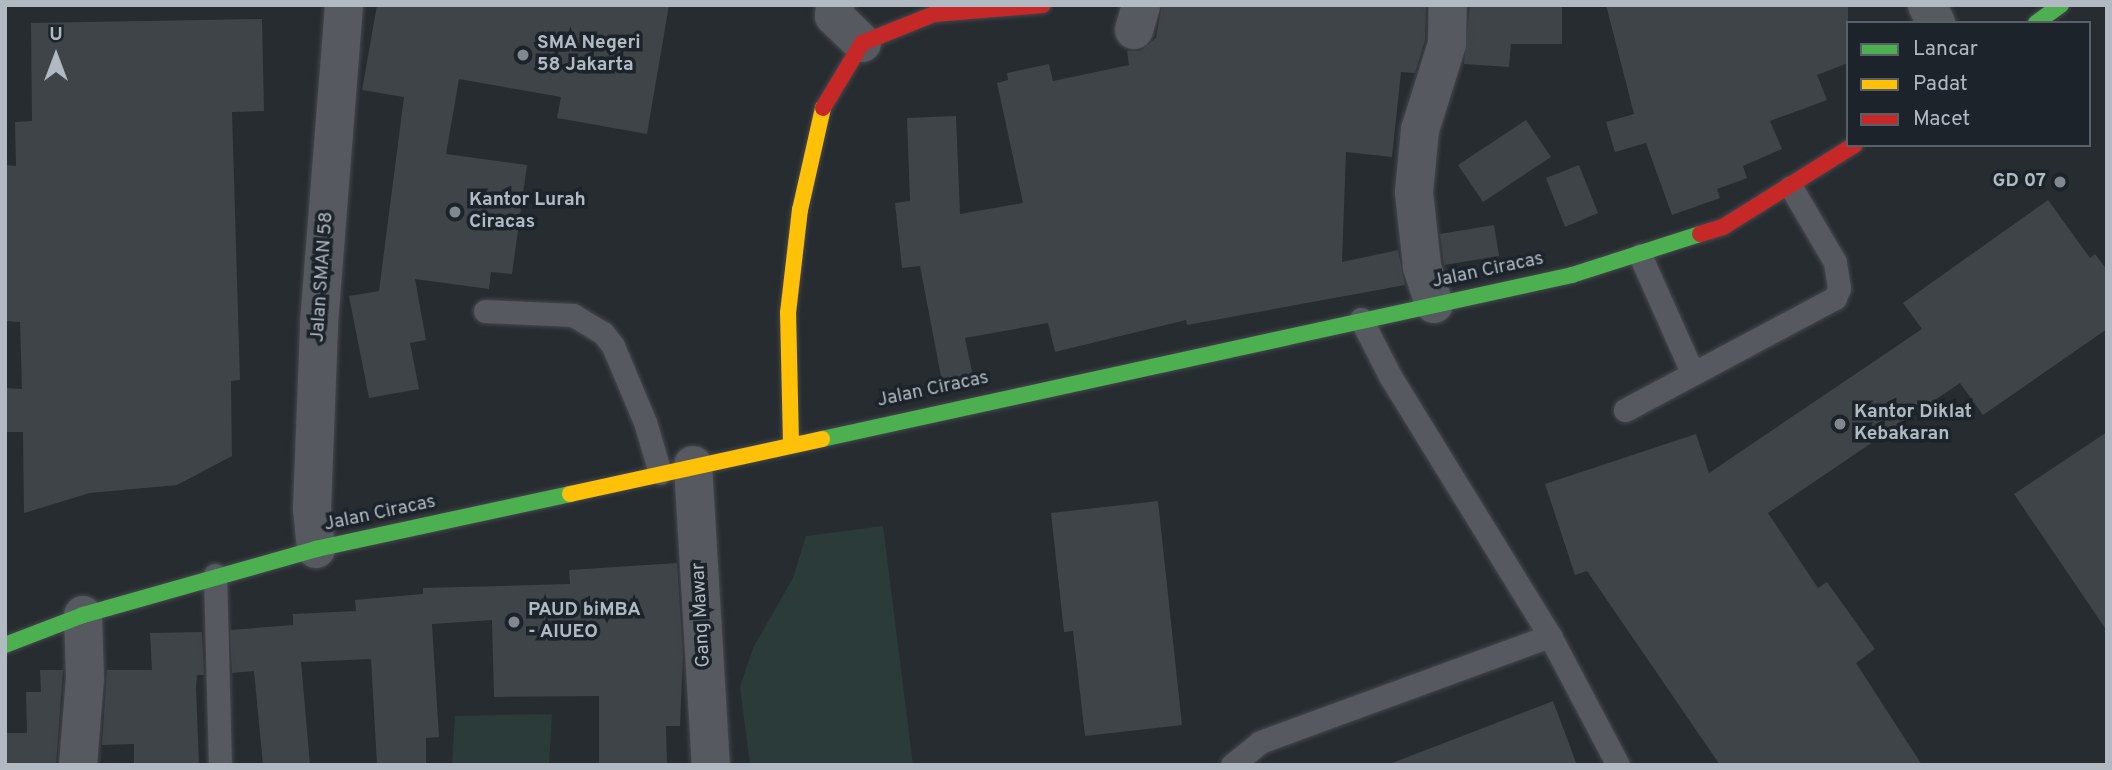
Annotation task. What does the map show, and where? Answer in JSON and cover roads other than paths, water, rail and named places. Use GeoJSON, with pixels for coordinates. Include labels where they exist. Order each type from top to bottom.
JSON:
{"type":"FeatureCollection","features":[{"type":"Feature","properties":{"kind":"street","name":"Jalan SMAN 58"},"geometry":{"type":"LineString","coordinates":[[316,550],[312,509],[319,323],[344,5]]}},
{"type":"Feature","properties":{"kind":"street"},"geometry":{"type":"LineString","coordinates":[[835,5],[835,16],[862,43]]}},
{"type":"Feature","properties":{"kind":"street"},"geometry":{"type":"LineString","coordinates":[[791,443],[788,313],[800,211],[818,117],[862,43],[934,14],[1043,5]]}},
{"type":"Feature","properties":{"kind":"street"},"geometry":{"type":"LineString","coordinates":[[1434,304],[1422,266],[1414,192],[1420,130],[1447,44],[1448,5]]}},
{"type":"Feature","properties":{"kind":"street"},"geometry":{"type":"LineString","coordinates":[[1927,5],[1935,21]]}},
{"type":"Feature","properties":{"kind":"street"},"geometry":{"type":"LineString","coordinates":[[2039,21],[2061,5]]}},
{"type":"Feature","properties":{"kind":"street","name":"Jalan Ciracas"},"geometry":{"type":"LineString","coordinates":[[5,645],[83,615],[215,575],[316,550],[791,443],[1572,275],[1707,234],[1791,187],[1851,147]]}},
{"type":"Feature","properties":{"kind":"street","name":"Gang Mawar"},"geometry":{"type":"LineString","coordinates":[[676,469],[711,765]]}},
{"type":"Feature","properties":{"kind":"street"},"geometry":{"type":"LineString","coordinates":[[78,765],[85,677],[83,615]]}},
{"type":"Feature","properties":{"kind":"lane"},"geometry":{"type":"LineString","coordinates":[[1625,410],[1837,294],[1835,262],[1791,187]]}},
{"type":"Feature","properties":{"kind":"lane"},"geometry":{"type":"LineString","coordinates":[[1640,256],[1693,374]]}},
{"type":"Feature","properties":{"kind":"lane"},"geometry":{"type":"LineString","coordinates":[[485,311],[573,315],[603,333],[613,346],[645,422],[676,469]]}},
{"type":"Feature","properties":{"kind":"lane"},"geometry":{"type":"LineString","coordinates":[[1361,319],[1390,376],[1550,636],[1618,765]]}},
{"type":"Feature","properties":{"kind":"lane"},"geometry":{"type":"LineString","coordinates":[[215,575],[220,765]]}},
{"type":"Feature","properties":{"kind":"lane"},"geometry":{"type":"LineString","coordinates":[[1232,765],[1260,742],[1550,636]]}},
{"type":"Feature","properties":{"kind":"place","name":"SMA Negeri 58 Jakarta"},"geometry":{"type":"Point","coordinates":[523,55]}},
{"type":"Feature","properties":{"kind":"place","name":"GD 07"},"geometry":{"type":"Point","coordinates":[2060,182]}},
{"type":"Feature","properties":{"kind":"place","name":"Kantor Lurah Ciracas"},"geometry":{"type":"Point","coordinates":[455,212]}},
{"type":"Feature","properties":{"kind":"place","name":"Kantor Diklat Kebakaran"},"geometry":{"type":"Point","coordinates":[1840,424]}},
{"type":"Feature","properties":{"kind":"place","name":"PAUD biMBA - AIUEO"},"geometry":{"type":"Point","coordinates":[514,622]}}]}
